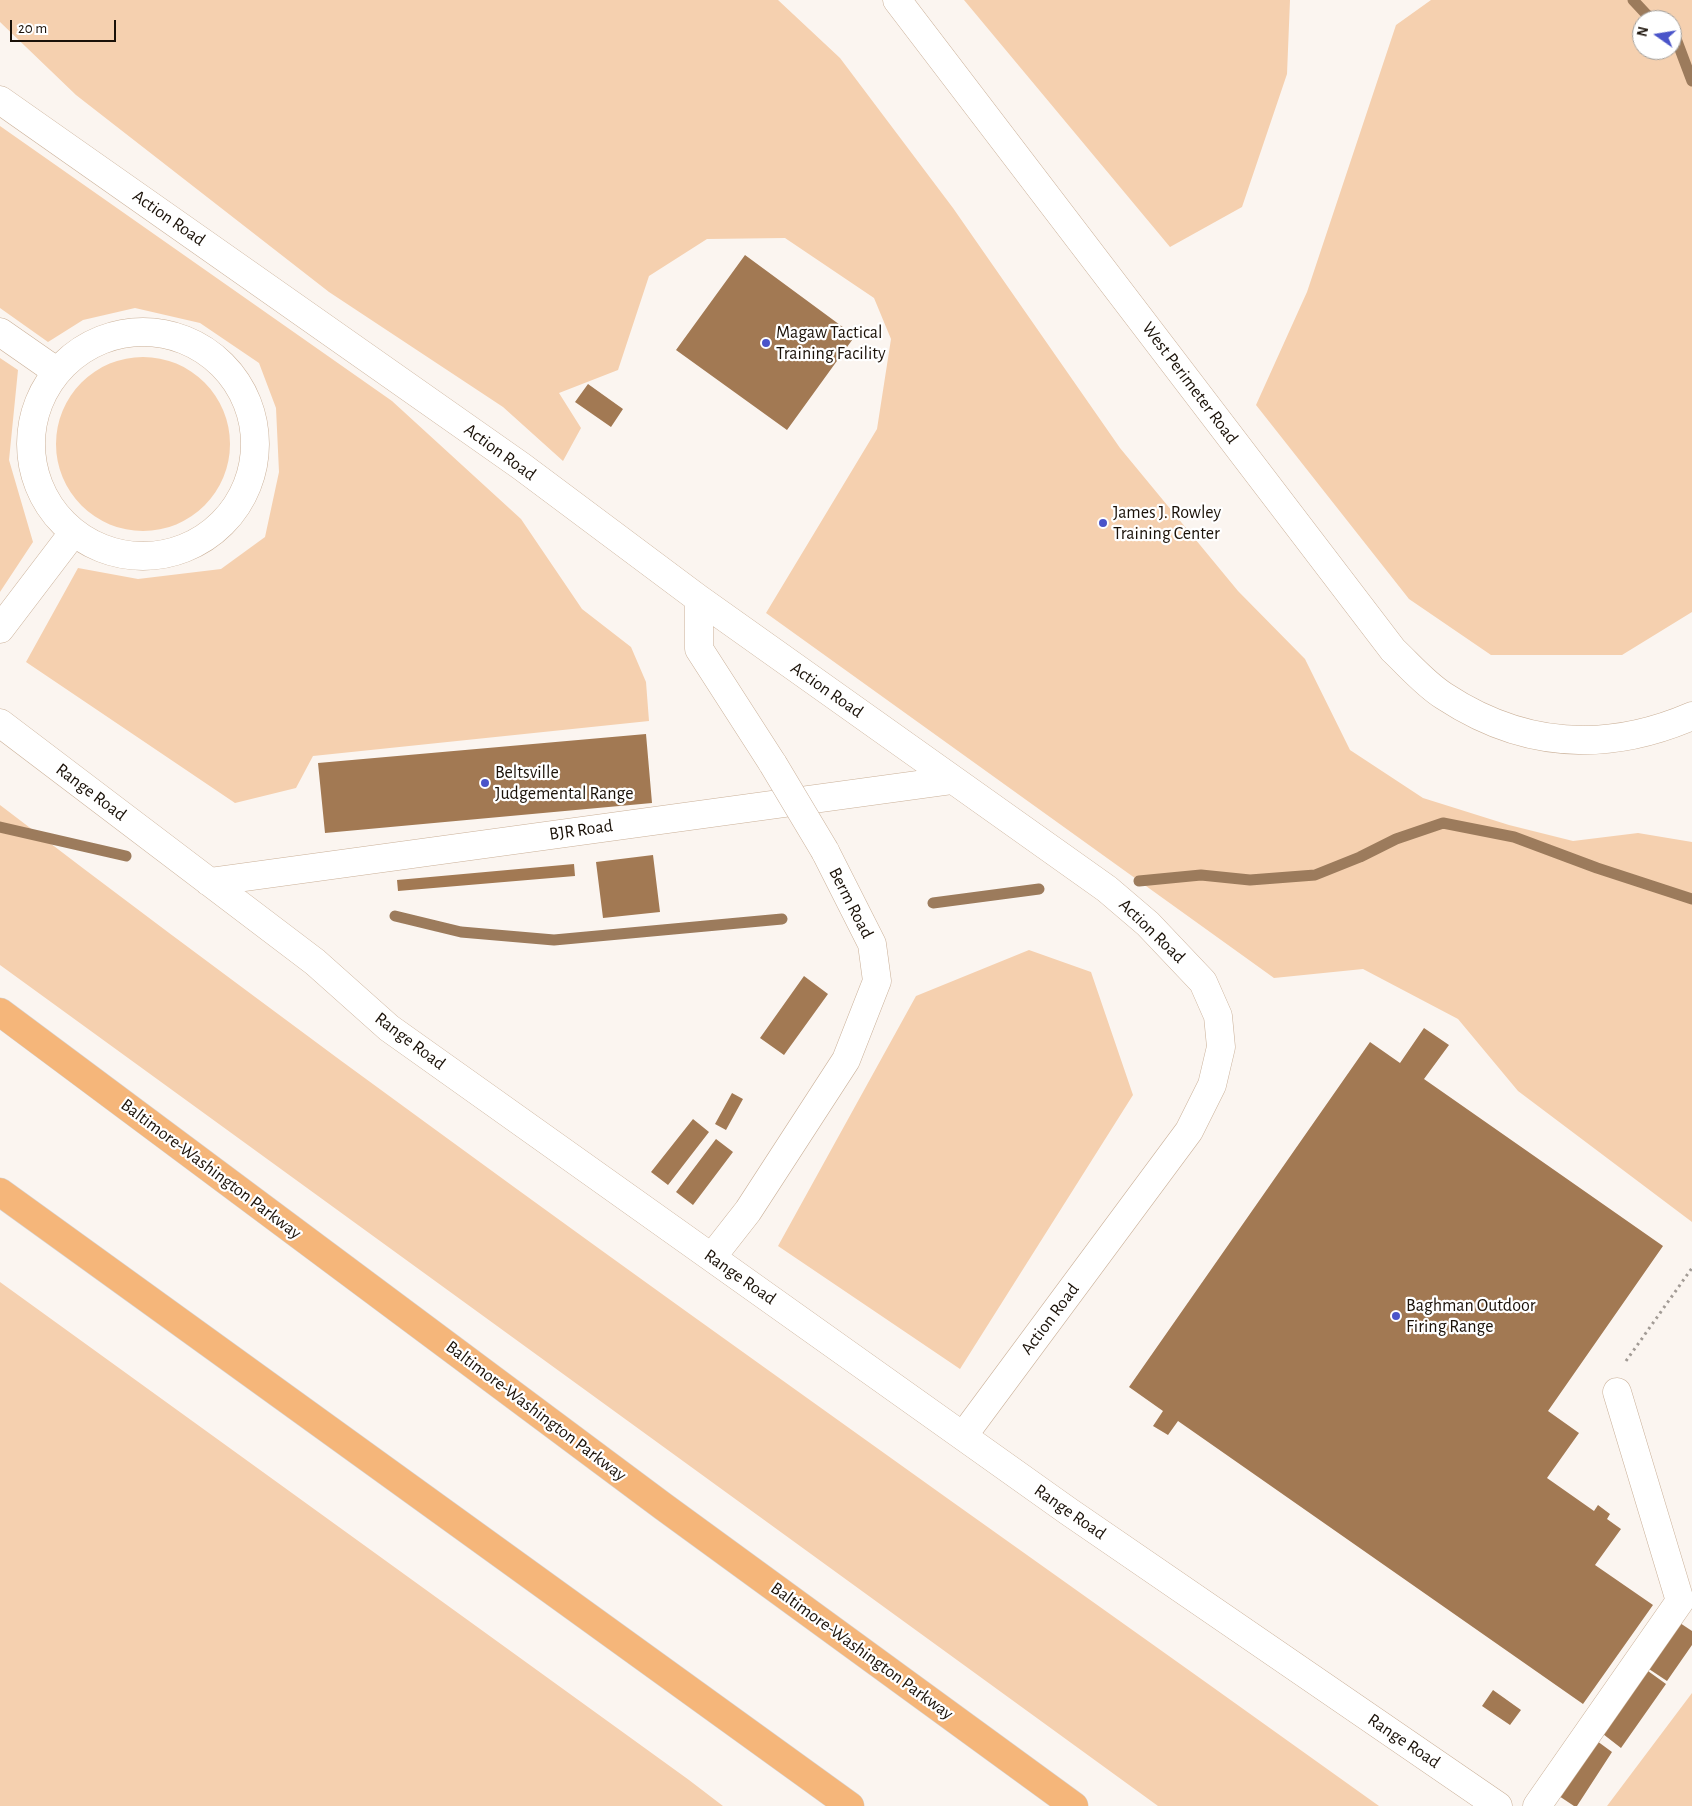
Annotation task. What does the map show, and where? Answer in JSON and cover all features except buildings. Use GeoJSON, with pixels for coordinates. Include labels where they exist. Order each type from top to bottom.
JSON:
{"type":"FeatureCollection","features":[{"type":"Feature","properties":{"kind":"highway","name":"Baltimore-Washington Parkway"},"geometry":{"type":"LineString","coordinates":[[0,1012],[664,1507],[1074,1806]]}},
{"type":"Feature","properties":{"kind":"highway"},"geometry":{"type":"LineString","coordinates":[[0,1192],[850,1806]]}},
{"type":"Feature","properties":{"kind":"lane","name":"West Perimeter Road"},"geometry":{"type":"LineString","coordinates":[[897,0],[1393,650],[1442,695],[1477,716],[1514,729],[1566,741],[1613,739],[1661,729],[1692,716]]}},
{"type":"Feature","properties":{"kind":"lane","name":"Action Road"},"geometry":{"type":"LineString","coordinates":[[0,100],[521,466],[699,600],[1107,889],[1148,924],[1204,982],[1218,1016],[1221,1047],[1212,1086],[1189,1131],[963,1436]]}},
{"type":"Feature","properties":{"kind":"lane"},"geometry":{"type":"LineString","coordinates":[[157,331],[193,342],[224,364],[245,395],[255,431],[253,468],[239,504],[214,532],[181,551],[144,557],[107,551],[73,533],[49,507],[34,474],[30,438],[38,403],[56,371],[84,346],[120,333],[157,331]]}},
{"type":"Feature","properties":{"kind":"lane"},"geometry":{"type":"LineString","coordinates":[[0,332],[56,371]]}},
{"type":"Feature","properties":{"kind":"lane"},"geometry":{"type":"LineString","coordinates":[[0,629],[73,533]]}},
{"type":"Feature","properties":{"kind":"lane","name":"Berm Road"},"geometry":{"type":"LineString","coordinates":[[699,600],[700,650],[773,764],[825,851],[872,944],[877,981],[846,1060],[748,1211],[712,1257]]}},
{"type":"Feature","properties":{"kind":"lane","name":"Range Road"},"geometry":{"type":"LineString","coordinates":[[0,724],[314,962],[389,1028],[1068,1511],[1498,1806]]}},
{"type":"Feature","properties":{"kind":"lane","name":"BJR Road"},"geometry":{"type":"LineString","coordinates":[[209,882],[953,780]]}},
{"type":"Feature","properties":{"kind":"lane"},"geometry":{"type":"LineString","coordinates":[[1537,1806],[1680,1601],[1617,1392]]}},
{"type":"Feature","properties":{"kind":"path"},"geometry":{"type":"LineString","coordinates":[[1617,1392],[1614,1378],[1692,1268]]}},
{"type":"Feature","properties":{"kind":"shaded area"},"geometry":{"type":"Polygon","coordinates":[[[0,0],[778,0],[840,58],[953,208],[1120,448],[1238,591],[1305,659],[1350,750],[1423,798],[1509,825],[1573,841],[1638,833],[1692,842],[1692,1222],[1518,1091],[1458,1019],[1363,969],[1274,978],[766,613],[877,429],[891,339],[874,298],[785,238],[707,239],[649,276],[618,370],[559,393],[581,428],[563,461],[503,407],[329,292],[76,95],[0,22],[0,0]]]}},
{"type":"Feature","properties":{"kind":"shaded area"},"geometry":{"type":"Polygon","coordinates":[[[964,0],[1290,0],[1287,74],[1242,207],[1170,247],[964,0]]]}},
{"type":"Feature","properties":{"kind":"shaded area"},"geometry":{"type":"Polygon","coordinates":[[[1431,0],[1692,0],[1692,612],[1622,655],[1491,655],[1409,599],[1256,405],[1307,292],[1396,25],[1431,0]]]}},
{"type":"Feature","properties":{"kind":"shaded area"},"geometry":{"type":"Polygon","coordinates":[[[0,126],[392,401],[521,519],[582,609],[631,647],[646,682],[649,721],[313,756],[296,788],[235,803],[26,662],[78,568],[138,579],[221,569],[265,537],[279,472],[276,408],[259,363],[200,323],[135,308],[83,320],[48,342],[0,308],[0,126]]]}},
{"type":"Feature","properties":{"kind":"shaded area"},"geometry":{"type":"Polygon","coordinates":[[[143,357],[160,359],[184,367],[210,389],[220,403],[226,419],[230,444],[228,461],[220,485],[198,511],[184,521],[168,527],[143,531],[126,529],[102,521],[76,499],[66,485],[60,469],[56,444],[58,427],[66,403],[88,377],[102,367],[118,361],[143,357]]]}},
{"type":"Feature","properties":{"kind":"shaded area"},"geometry":{"type":"Polygon","coordinates":[[[0,358],[18,370],[9,460],[33,542],[0,592],[0,358]]]}},
{"type":"Feature","properties":{"kind":"shaded area"},"geometry":{"type":"Polygon","coordinates":[[[0,805],[341,1060],[685,1311],[1379,1806],[1158,1806],[0,965],[0,805]]]}},
{"type":"Feature","properties":{"kind":"shaded area"},"geometry":{"type":"Polygon","coordinates":[[[1029,950],[1091,972],[1133,1095],[960,1369],[778,1246],[916,996],[1029,950]]]}},
{"type":"Feature","properties":{"kind":"shaded area"},"geometry":{"type":"Polygon","coordinates":[[[0,1282],[689,1780],[723,1806],[0,1806],[0,1282]]]}},
{"type":"Feature","properties":{"kind":"shaded area"},"geometry":{"type":"Polygon","coordinates":[[[1692,1693],[1692,1806],[1607,1806],[1692,1693]]]}},
{"type":"Feature","properties":{"kind":"waterway"},"geometry":{"type":"LineString","coordinates":[[1633,0],[1642,10]]}},
{"type":"Feature","properties":{"kind":"waterway"},"geometry":{"type":"LineString","coordinates":[[1682,54],[1692,81]]}},
{"type":"Feature","properties":{"kind":"waterway"},"geometry":{"type":"LineString","coordinates":[[1139,881],[1201,875],[1250,880],[1315,875],[1360,857],[1396,839],[1443,823],[1514,837],[1597,868],[1692,899]]}},
{"type":"Feature","properties":{"kind":"waterway"},"geometry":{"type":"LineString","coordinates":[[0,827],[126,856]]}},
{"type":"Feature","properties":{"kind":"waterway"},"geometry":{"type":"LineString","coordinates":[[933,903],[1039,889]]}},
{"type":"Feature","properties":{"kind":"waterway"},"geometry":{"type":"LineString","coordinates":[[395,916],[461,932],[554,940],[782,919]]}},
{"type":"Feature","properties":{"kind":"place","name":"Magaw Tactical Training Facility"},"geometry":{"type":"Point","coordinates":[766,343]}},
{"type":"Feature","properties":{"kind":"place","name":"James J. Rowley Training Center"},"geometry":{"type":"Point","coordinates":[1103,523]}},
{"type":"Feature","properties":{"kind":"place","name":"Beltsville Judgemental Range"},"geometry":{"type":"Point","coordinates":[485,783]}},
{"type":"Feature","properties":{"kind":"place","name":"Baghman Outdoor Firing Range"},"geometry":{"type":"Point","coordinates":[1396,1316]}}]}
